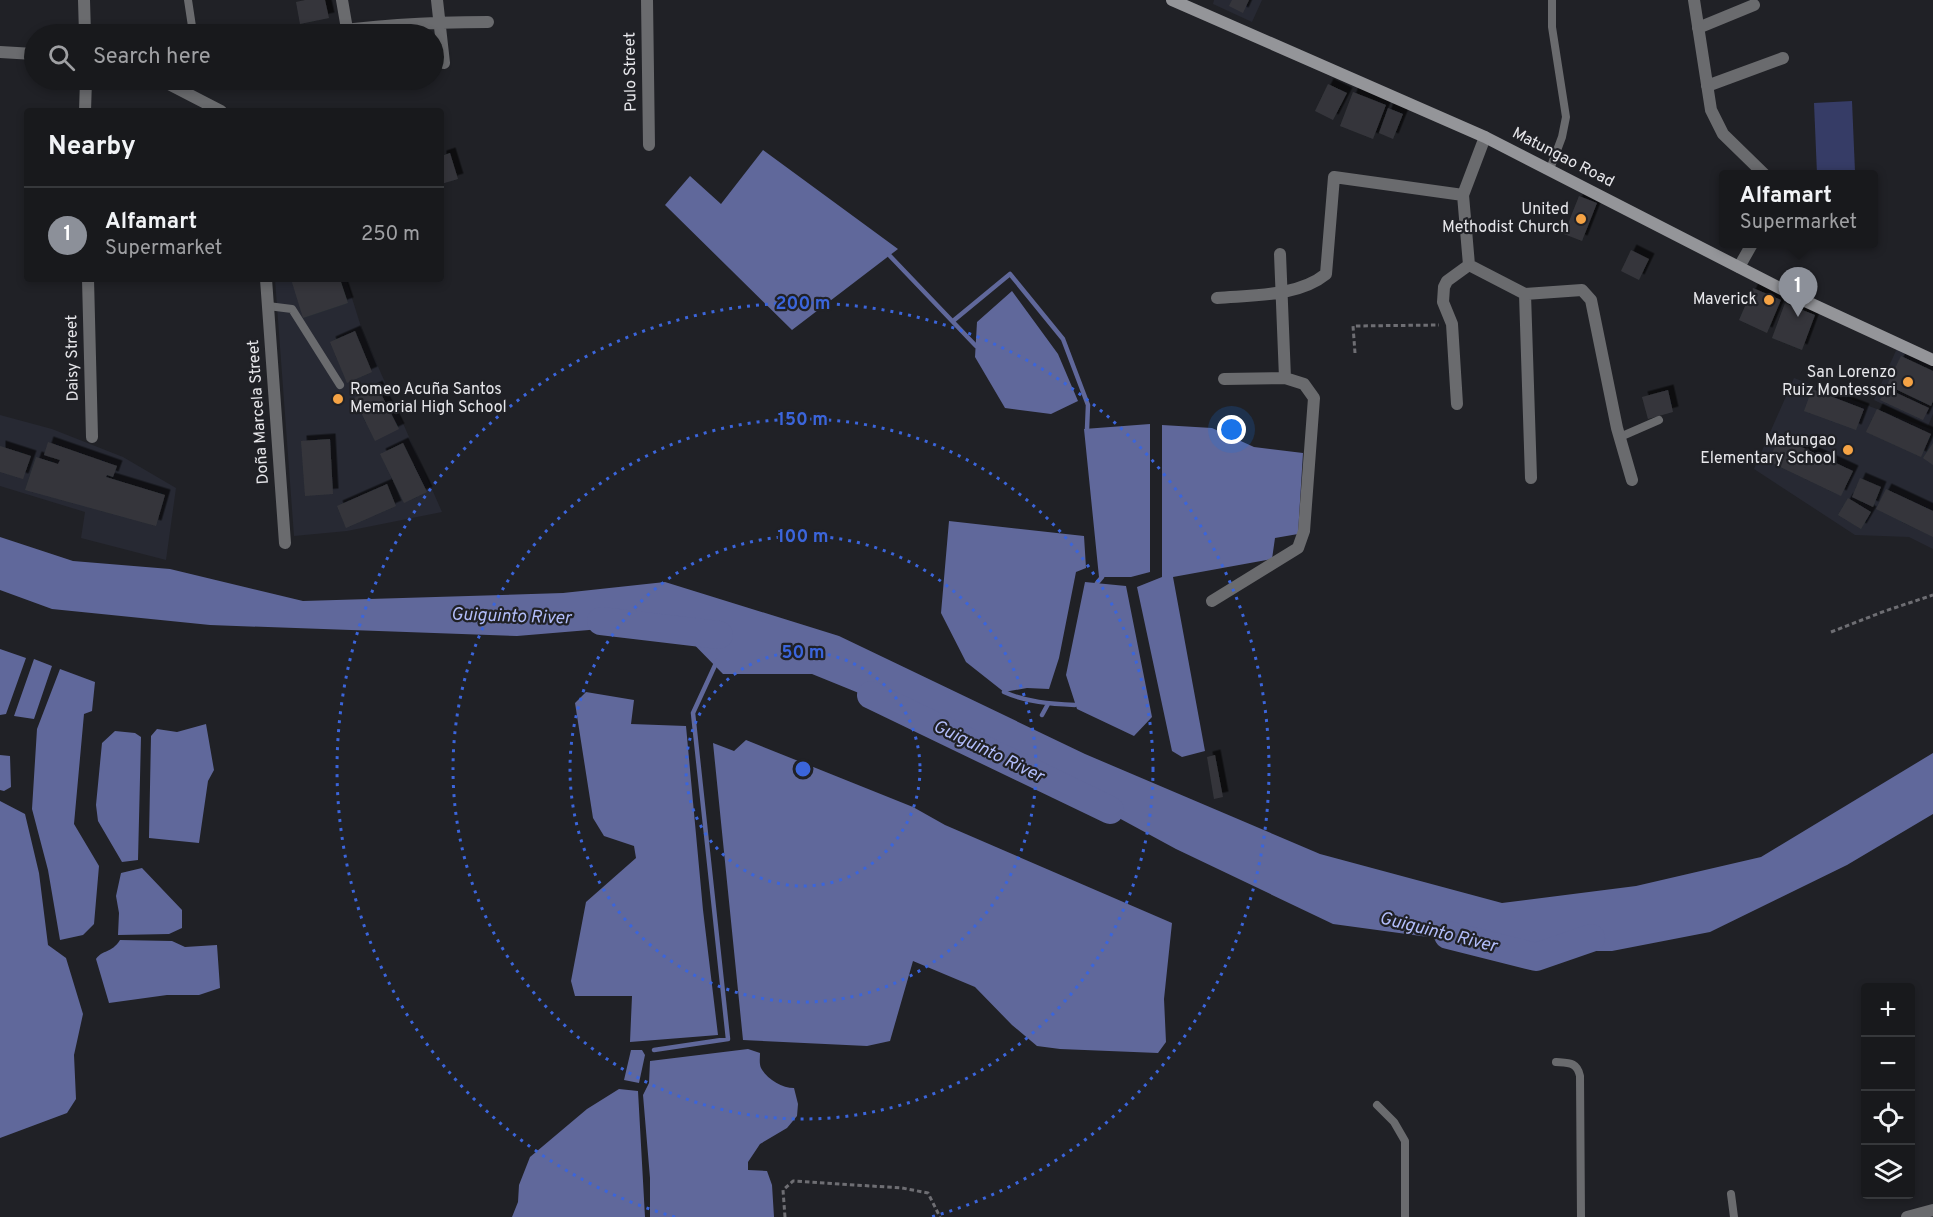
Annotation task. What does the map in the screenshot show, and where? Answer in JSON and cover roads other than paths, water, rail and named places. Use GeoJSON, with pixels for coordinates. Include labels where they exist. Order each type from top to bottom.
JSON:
{"type":"FeatureCollection","features":[{"type":"Feature","properties":{"kind":"main road","name":"Matungao Road"},"geometry":{"type":"LineString","coordinates":[[1172,0],[1485,137],[1803,300],[1933,360]]}},
{"type":"Feature","properties":{"kind":"street"},"geometry":{"type":"LineString","coordinates":[[84,0],[85,24]]}},
{"type":"Feature","properties":{"kind":"street"},"geometry":{"type":"LineString","coordinates":[[342,0],[346,24]]}},
{"type":"Feature","properties":{"kind":"street"},"geometry":{"type":"LineString","coordinates":[[437,0],[441,22]]}},
{"type":"Feature","properties":{"kind":"street","name":"Pulo Street"},"geometry":{"type":"LineString","coordinates":[[647,0],[649,145]]}},
{"type":"Feature","properties":{"kind":"street"},"geometry":{"type":"LineString","coordinates":[[1694,0],[1711,110],[1723,134],[1760,170]]}},
{"type":"Feature","properties":{"kind":"street"},"geometry":{"type":"LineString","coordinates":[[1698,28],[1754,4]]}},
{"type":"Feature","properties":{"kind":"street"},"geometry":{"type":"LineString","coordinates":[[414,24],[488,22]]}},
{"type":"Feature","properties":{"kind":"street"},"geometry":{"type":"LineString","coordinates":[[0,52],[24,53]]}},
{"type":"Feature","properties":{"kind":"street"},"geometry":{"type":"LineString","coordinates":[[1707,86],[1783,58]]}},
{"type":"Feature","properties":{"kind":"street"},"geometry":{"type":"LineString","coordinates":[[85,108],[86,90]]}},
{"type":"Feature","properties":{"kind":"street"},"geometry":{"type":"LineString","coordinates":[[180,90],[215,108]]}},
{"type":"Feature","properties":{"kind":"street"},"geometry":{"type":"LineString","coordinates":[[1469,265],[1463,195],[1485,137]]}},
{"type":"Feature","properties":{"kind":"street"},"geometry":{"type":"LineString","coordinates":[[1217,298],[1283,293],[1319,280],[1326,274],[1334,177],[1463,195]]}},
{"type":"Feature","properties":{"kind":"street"},"geometry":{"type":"LineString","coordinates":[[1738,267],[1749,248]]}},
{"type":"Feature","properties":{"kind":"street"},"geometry":{"type":"LineString","coordinates":[[1280,254],[1285,378]]}},
{"type":"Feature","properties":{"kind":"street"},"geometry":{"type":"LineString","coordinates":[[1469,265],[1525,294],[1581,290],[1587,294],[1591,300],[1602,363],[1632,480]]}},
{"type":"Feature","properties":{"kind":"street"},"geometry":{"type":"LineString","coordinates":[[1457,404],[1452,324],[1443,302],[1444,287],[1447,280],[1469,265]]}},
{"type":"Feature","properties":{"kind":"street","name":"Daisy Street"},"geometry":{"type":"LineString","coordinates":[[88,282],[92,437]]}},
{"type":"Feature","properties":{"kind":"street","name":"Doña Marcela Street"},"geometry":{"type":"LineString","coordinates":[[266,282],[285,543]]}},
{"type":"Feature","properties":{"kind":"street"},"geometry":{"type":"LineString","coordinates":[[1525,294],[1531,478]]}},
{"type":"Feature","properties":{"kind":"street"},"geometry":{"type":"LineString","coordinates":[[1212,602],[1298,548],[1304,531],[1314,398],[1304,384],[1285,378],[1224,379]]}},
{"type":"Feature","properties":{"kind":"street"},"geometry":{"type":"LineString","coordinates":[[1907,1217],[1933,1210]]}},
{"type":"Feature","properties":{"kind":"lane"},"geometry":{"type":"LineString","coordinates":[[188,0],[192,24]]}},
{"type":"Feature","properties":{"kind":"lane"},"geometry":{"type":"LineString","coordinates":[[1550,169],[1562,137],[1566,117],[1552,27],[1552,0]]}},
{"type":"Feature","properties":{"kind":"lane"},"geometry":{"type":"LineString","coordinates":[[268,306],[291,309],[340,385]]}},
{"type":"Feature","properties":{"kind":"lane"},"geometry":{"type":"LineString","coordinates":[[1620,437],[1659,420]]}},
{"type":"Feature","properties":{"kind":"lane"},"geometry":{"type":"LineString","coordinates":[[1556,1062],[1572,1063],[1578,1068],[1580,1076],[1581,1217]]}},
{"type":"Feature","properties":{"kind":"lane"},"geometry":{"type":"LineString","coordinates":[[1377,1106],[1394,1122],[1405,1141],[1405,1217]]}},
{"type":"Feature","properties":{"kind":"lane"},"geometry":{"type":"LineString","coordinates":[[1731,1194],[1734,1217]]}},
{"type":"Feature","properties":{"kind":"water"},"geometry":{"type":"Polygon","coordinates":[[[763,150],[898,249],[792,330],[665,205],[690,176],[721,204],[763,150]]]}},
{"type":"Feature","properties":{"kind":"water"},"geometry":{"type":"Polygon","coordinates":[[[1012,291],[1058,354],[1078,401],[1051,414],[1005,408],[975,357],[977,322],[1012,291]]]}},
{"type":"Feature","properties":{"kind":"water"},"geometry":{"type":"Polygon","coordinates":[[[1150,424],[1150,572],[1131,577],[1099,577],[1084,429],[1150,424]]]}},
{"type":"Feature","properties":{"kind":"water"},"geometry":{"type":"Polygon","coordinates":[[[1162,425],[1212,428],[1254,447],[1303,453],[1298,534],[1275,538],[1272,559],[1173,577],[1205,751],[1182,757],[1172,751],[1137,587],[1162,577],[1162,425]]]}},
{"type":"Feature","properties":{"kind":"water"},"geometry":{"type":"Polygon","coordinates":[[[949,521],[1084,536],[1086,568],[1076,572],[1059,658],[1049,689],[1027,688],[1004,692],[966,662],[941,613],[949,521]]]}},
{"type":"Feature","properties":{"kind":"water"},"geometry":{"type":"Polygon","coordinates":[[[0,537],[73,561],[170,569],[303,601],[563,593],[665,582],[839,636],[1085,754],[1320,854],[1502,903],[1636,886],[1761,857],[1933,753],[1933,814],[1847,865],[1710,932],[1612,951],[1531,951],[1333,924],[1176,849],[977,741],[812,674],[723,674],[673,623],[517,636],[210,625],[52,609],[0,590],[0,537]]]}},
{"type":"Feature","properties":{"kind":"water"},"geometry":{"type":"Polygon","coordinates":[[[1085,582],[1126,586],[1152,717],[1134,736],[1077,709],[1066,675],[1085,582]]]}},
{"type":"Feature","properties":{"kind":"water"},"geometry":{"type":"Polygon","coordinates":[[[0,649],[26,658],[6,714],[0,715],[0,649]]]}},
{"type":"Feature","properties":{"kind":"water"},"geometry":{"type":"Polygon","coordinates":[[[34,659],[52,666],[34,719],[14,716],[34,659]]]}},
{"type":"Feature","properties":{"kind":"water"},"geometry":{"type":"Polygon","coordinates":[[[60,669],[95,682],[92,711],[84,714],[74,824],[99,866],[94,924],[83,935],[60,940],[48,870],[32,809],[37,729],[60,669]]]}},
{"type":"Feature","properties":{"kind":"water"},"geometry":{"type":"Polygon","coordinates":[[[586,692],[634,700],[631,724],[686,726],[703,910],[718,1035],[630,1042],[632,996],[575,996],[571,981],[586,902],[636,858],[634,846],[604,836],[593,818],[575,703],[586,692]]]}},
{"type":"Feature","properties":{"kind":"water"},"geometry":{"type":"Polygon","coordinates":[[[206,724],[214,770],[208,781],[199,843],[149,838],[151,736],[157,729],[177,732],[206,724]]]}},
{"type":"Feature","properties":{"kind":"water"},"geometry":{"type":"Polygon","coordinates":[[[115,731],[135,733],[141,737],[138,860],[122,862],[98,821],[96,805],[102,743],[115,731]]]}},
{"type":"Feature","properties":{"kind":"water"},"geometry":{"type":"Polygon","coordinates":[[[746,740],[913,807],[945,825],[1172,923],[1164,999],[1166,1042],[1158,1053],[1037,1046],[1012,1025],[975,987],[913,961],[890,1041],[867,1046],[743,1040],[713,743],[734,751],[746,740]]]}},
{"type":"Feature","properties":{"kind":"water"},"geometry":{"type":"Polygon","coordinates":[[[0,755],[10,756],[11,787],[4,791],[0,790],[0,755]]]}},
{"type":"Feature","properties":{"kind":"water"},"geometry":{"type":"Polygon","coordinates":[[[0,801],[25,814],[39,873],[48,945],[66,958],[83,1014],[74,1055],[76,1099],[67,1113],[0,1138],[0,801]]]}},
{"type":"Feature","properties":{"kind":"water"},"geometry":{"type":"Polygon","coordinates":[[[142,868],[182,910],[182,928],[169,934],[118,935],[119,913],[116,896],[121,873],[142,868]]]}},
{"type":"Feature","properties":{"kind":"water"},"geometry":{"type":"Polygon","coordinates":[[[120,940],[172,941],[185,947],[217,945],[220,988],[199,995],[167,995],[109,1003],[96,959],[120,940]]]}},
{"type":"Feature","properties":{"kind":"water"},"geometry":{"type":"Polygon","coordinates":[[[748,1049],[760,1053],[761,1068],[771,1079],[780,1085],[794,1088],[798,1104],[797,1116],[787,1128],[760,1144],[748,1162],[748,1170],[767,1171],[772,1185],[774,1217],[650,1217],[650,1178],[643,1095],[649,1083],[650,1061],[748,1049]]]}},
{"type":"Feature","properties":{"kind":"water"},"geometry":{"type":"Polygon","coordinates":[[[631,1050],[642,1050],[645,1055],[639,1083],[624,1080],[631,1050]]]}},
{"type":"Feature","properties":{"kind":"water"},"geometry":{"type":"Polygon","coordinates":[[[619,1089],[638,1091],[645,1217],[512,1217],[518,1202],[519,1185],[530,1157],[587,1109],[619,1089]]]}},
{"type":"Feature","properties":{"kind":"waterway"},"geometry":{"type":"LineString","coordinates":[[890,256],[976,346]]}},
{"type":"Feature","properties":{"kind":"waterway"},"geometry":{"type":"LineString","coordinates":[[953,321],[1010,274],[1063,339],[1088,405],[1087,429]]}},
{"type":"Feature","properties":{"kind":"waterway"},"geometry":{"type":"LineString","coordinates":[[1097,583],[1102,577]]}},
{"type":"Feature","properties":{"kind":"waterway","name":"Guiguinto River"},"geometry":{"type":"LineString","coordinates":[[601,621],[719,635]]}},
{"type":"Feature","properties":{"kind":"waterway"},"geometry":{"type":"LineString","coordinates":[[654,1050],[728,1039],[693,713],[717,661]]}},
{"type":"Feature","properties":{"kind":"waterway"},"geometry":{"type":"LineString","coordinates":[[1004,692],[1030,700],[1075,705]]}},
{"type":"Feature","properties":{"kind":"waterway","name":"Guiguinto River"},"geometry":{"type":"LineString","coordinates":[[871,695],[1110,810]]}},
{"type":"Feature","properties":{"kind":"waterway"},"geometry":{"type":"LineString","coordinates":[[1042,715],[1048,704]]}},
{"type":"Feature","properties":{"kind":"waterway","name":"Guiguinto River"},"geometry":{"type":"LineString","coordinates":[[1448,935],[1536,957],[1591,938]]}},
{"type":"Feature","properties":{"kind":"place","name":"United Methodist Church"},"geometry":{"type":"Point","coordinates":[1581,219]}},
{"type":"Feature","properties":{"kind":"place","name":"Maverick"},"geometry":{"type":"Point","coordinates":[1769,300]}},
{"type":"Feature","properties":{"kind":"place","name":"Alfamart"},"geometry":{"type":"Point","coordinates":[1798,317]}},
{"type":"Feature","properties":{"kind":"place","name":"San Lorenzo Ruiz Montessori"},"geometry":{"type":"Point","coordinates":[1908,382]}},
{"type":"Feature","properties":{"kind":"place","name":"Romeo Acuña Santos Memorial High School"},"geometry":{"type":"Point","coordinates":[338,399]}},
{"type":"Feature","properties":{"kind":"place","name":"Matungao Elementary School"},"geometry":{"type":"Point","coordinates":[1848,450]}}]}
